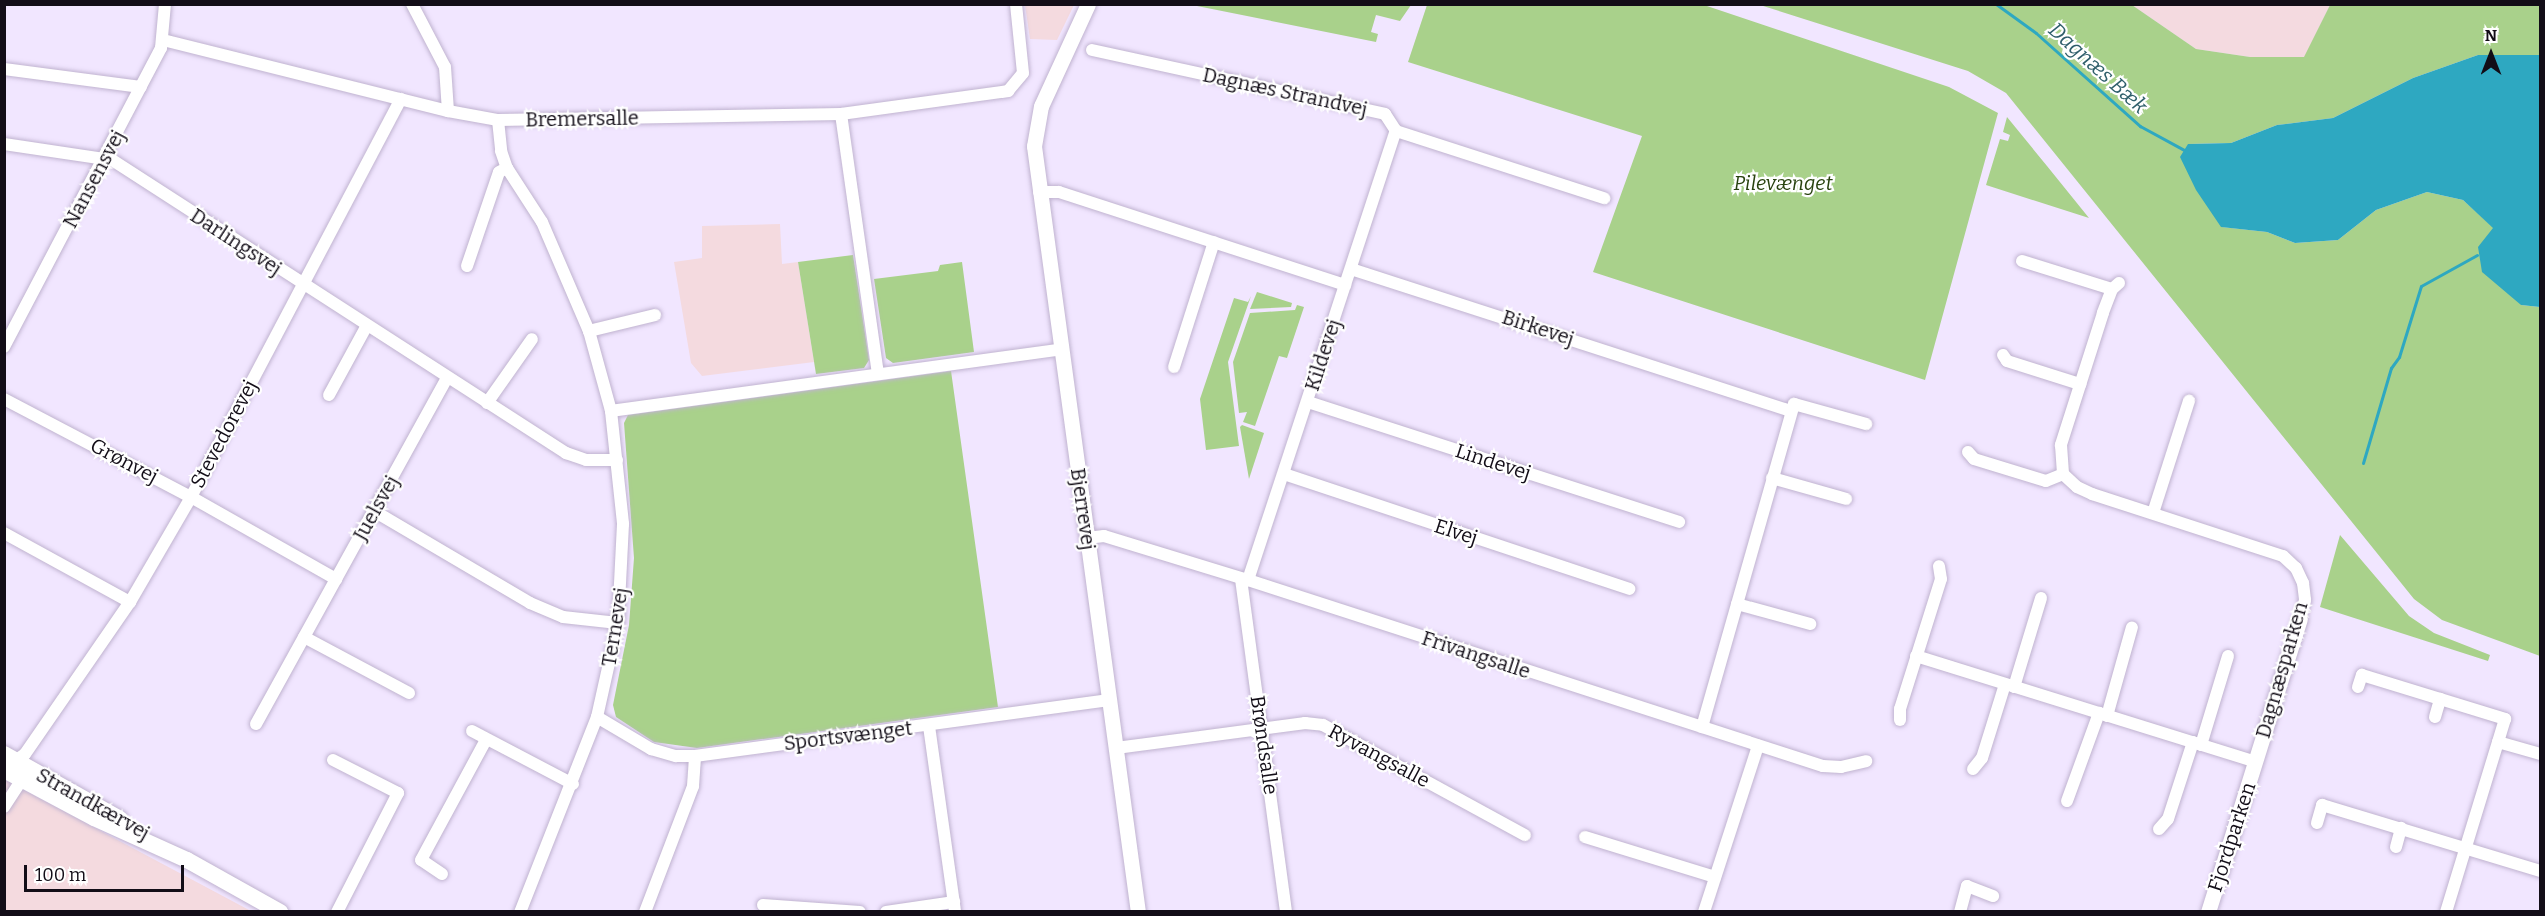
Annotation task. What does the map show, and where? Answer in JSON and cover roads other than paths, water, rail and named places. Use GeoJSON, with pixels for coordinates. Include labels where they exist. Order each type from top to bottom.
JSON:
{"type":"FeatureCollection","features":[{"type":"Feature","properties":{"kind":"main road","name":"Strandkærvej"},"geometry":{"type":"LineString","coordinates":[[14,766],[280,912]]}},
{"type":"Feature","properties":{"kind":"street","name":"Nansensvej"},"geometry":{"type":"LineString","coordinates":[[4,347],[141,87],[163,39],[165,4]]}},
{"type":"Feature","properties":{"kind":"street"},"geometry":{"type":"LineString","coordinates":[[412,4],[445,66],[448,111]]}},
{"type":"Feature","properties":{"kind":"street","name":"Bremersalle"},"geometry":{"type":"LineString","coordinates":[[163,39],[448,111],[498,120],[841,114],[1008,91],[1023,73],[1016,4]]}},
{"type":"Feature","properties":{"kind":"street","name":"Bjerrevej"},"geometry":{"type":"LineString","coordinates":[[1088,4],[1041,106],[1034,146],[1138,912]]}},
{"type":"Feature","properties":{"kind":"street","name":"Dagnæs Strandvej"},"geometry":{"type":"LineString","coordinates":[[1092,50],[1385,114],[1396,130],[1604,198]]}},
{"type":"Feature","properties":{"kind":"street"},"geometry":{"type":"LineString","coordinates":[[4,69],[141,87]]}},
{"type":"Feature","properties":{"kind":"street","name":"Stevedorevej"},"geometry":{"type":"LineString","coordinates":[[4,807],[14,766],[130,602],[191,497],[401,99]]}},
{"type":"Feature","properties":{"kind":"street"},"geometry":{"type":"LineString","coordinates":[[841,114],[878,374]]}},
{"type":"Feature","properties":{"kind":"street","name":"Ternevej"},"geometry":{"type":"LineString","coordinates":[[498,120],[501,151],[507,168],[542,222],[589,331],[611,411],[623,524],[618,623],[597,717],[573,784],[520,912]]}},
{"type":"Feature","properties":{"kind":"street","name":"Kildevej"},"geometry":{"type":"LineString","coordinates":[[1245,580],[1284,474],[1396,130]]}},
{"type":"Feature","properties":{"kind":"street"},"geometry":{"type":"LineString","coordinates":[[4,144],[105,158]]}},
{"type":"Feature","properties":{"kind":"street","name":"Darlingsvej"},"geometry":{"type":"LineString","coordinates":[[105,158],[566,453],[586,460],[617,460]]}},
{"type":"Feature","properties":{"kind":"street"},"geometry":{"type":"LineString","coordinates":[[467,266],[500,172],[507,168]]}},
{"type":"Feature","properties":{"kind":"street"},"geometry":{"type":"LineString","coordinates":[[1039,192],[1059,192],[1345,285]]}},
{"type":"Feature","properties":{"kind":"street"},"geometry":{"type":"LineString","coordinates":[[1174,367],[1214,242]]}},
{"type":"Feature","properties":{"kind":"street"},"geometry":{"type":"LineString","coordinates":[[1968,452],[1974,459],[2046,482],[2063,474],[2061,445],[2080,384],[2116,286],[2022,261]]}},
{"type":"Feature","properties":{"kind":"street","name":"Birkevej"},"geometry":{"type":"LineString","coordinates":[[1351,269],[1791,411]]}},
{"type":"Feature","properties":{"kind":"street"},"geometry":{"type":"LineString","coordinates":[[589,331],[655,315]]}},
{"type":"Feature","properties":{"kind":"street"},"geometry":{"type":"LineString","coordinates":[[329,395],[366,327]]}},
{"type":"Feature","properties":{"kind":"street"},"geometry":{"type":"LineString","coordinates":[[487,403],[532,339]]}},
{"type":"Feature","properties":{"kind":"street"},"geometry":{"type":"LineString","coordinates":[[611,411],[1060,349]]}},
{"type":"Feature","properties":{"kind":"street"},"geometry":{"type":"LineString","coordinates":[[2003,355],[2007,361],[2080,384]]}},
{"type":"Feature","properties":{"kind":"street","name":"Juelsvej"},"geometry":{"type":"LineString","coordinates":[[256,724],[447,378]]}},
{"type":"Feature","properties":{"kind":"street","name":"Grønvej"},"geometry":{"type":"LineString","coordinates":[[4,399],[191,497],[336,579]]}},
{"type":"Feature","properties":{"kind":"street"},"geometry":{"type":"LineString","coordinates":[[2153,513],[2188,401]]}},
{"type":"Feature","properties":{"kind":"street","name":"Lindevej"},"geometry":{"type":"LineString","coordinates":[[1308,402],[1679,522]]}},
{"type":"Feature","properties":{"kind":"street"},"geometry":{"type":"LineString","coordinates":[[1701,728],[1794,404],[1866,424]]}},
{"type":"Feature","properties":{"kind":"street","name":"Elvej"},"geometry":{"type":"LineString","coordinates":[[1284,474],[1629,589]]}},
{"type":"Feature","properties":{"kind":"street","name":"Dagnæsparken"},"geometry":{"type":"LineString","coordinates":[[1916,657],[2256,762],[2305,600],[2303,583],[2296,568],[2283,556],[2077,487],[2063,474]]}},
{"type":"Feature","properties":{"kind":"street"},"geometry":{"type":"LineString","coordinates":[[1772,478],[1846,499]]}},
{"type":"Feature","properties":{"kind":"street"},"geometry":{"type":"LineString","coordinates":[[374,511],[530,603],[563,617],[618,623]]}},
{"type":"Feature","properties":{"kind":"street"},"geometry":{"type":"LineString","coordinates":[[4,533],[130,602]]}},
{"type":"Feature","properties":{"kind":"street","name":"Frivangsalle"},"geometry":{"type":"LineString","coordinates":[[1087,538],[1104,536],[1823,766],[1850,766],[1866,761]]}},
{"type":"Feature","properties":{"kind":"street"},"geometry":{"type":"LineString","coordinates":[[1900,720],[1900,709],[1941,579],[1940,566]]}},
{"type":"Feature","properties":{"kind":"street","name":"Brøndsalle"},"geometry":{"type":"LineString","coordinates":[[1245,580],[1261,728],[1286,912]]}},
{"type":"Feature","properties":{"kind":"street"},"geometry":{"type":"LineString","coordinates":[[1973,769],[1982,758],[2041,598]]}},
{"type":"Feature","properties":{"kind":"street"},"geometry":{"type":"LineString","coordinates":[[1737,604],[1810,624]]}},
{"type":"Feature","properties":{"kind":"street"},"geometry":{"type":"LineString","coordinates":[[2067,801],[2103,714],[2132,627]]}},
{"type":"Feature","properties":{"kind":"street"},"geometry":{"type":"LineString","coordinates":[[304,637],[409,693]]}},
{"type":"Feature","properties":{"kind":"street"},"geometry":{"type":"LineString","coordinates":[[2159,829],[2168,819],[2228,656]]}},
{"type":"Feature","properties":{"kind":"street"},"geometry":{"type":"LineString","coordinates":[[2358,687],[2362,675],[2505,718],[2446,912]]}},
{"type":"Feature","properties":{"kind":"street"},"geometry":{"type":"LineString","coordinates":[[2435,717],[2440,699]]}},
{"type":"Feature","properties":{"kind":"street","name":"Sportsvænget"},"geometry":{"type":"LineString","coordinates":[[597,717],[651,749],[676,756],[696,756],[1109,700]]}},
{"type":"Feature","properties":{"kind":"street","name":"Ryvangsalle"},"geometry":{"type":"LineString","coordinates":[[1116,748],[1305,723],[1323,726],[1525,835]]}},
{"type":"Feature","properties":{"kind":"street"},"geometry":{"type":"LineString","coordinates":[[886,912],[955,907],[929,726]]}},
{"type":"Feature","properties":{"kind":"street"},"geometry":{"type":"LineString","coordinates":[[472,731],[573,784]]}},
{"type":"Feature","properties":{"kind":"street"},"geometry":{"type":"LineString","coordinates":[[442,874],[421,860],[486,740]]}},
{"type":"Feature","properties":{"kind":"street"},"geometry":{"type":"LineString","coordinates":[[2498,742],[2541,754]]}},
{"type":"Feature","properties":{"kind":"street"},"geometry":{"type":"LineString","coordinates":[[1704,912],[1758,746]]}},
{"type":"Feature","properties":{"kind":"street"},"geometry":{"type":"LineString","coordinates":[[645,912],[693,786],[696,756]]}},
{"type":"Feature","properties":{"kind":"street"},"geometry":{"type":"LineString","coordinates":[[333,760],[398,793],[337,912]]}},
{"type":"Feature","properties":{"kind":"street","name":"Fjordparken"},"geometry":{"type":"LineString","coordinates":[[2208,912],[2256,762]]}},
{"type":"Feature","properties":{"kind":"street"},"geometry":{"type":"LineString","coordinates":[[2317,823],[2322,805],[2541,871]]}},
{"type":"Feature","properties":{"kind":"street"},"geometry":{"type":"LineString","coordinates":[[2396,847],[2401,828]]}},
{"type":"Feature","properties":{"kind":"street"},"geometry":{"type":"LineString","coordinates":[[1585,837],[1715,877]]}},
{"type":"Feature","properties":{"kind":"street"},"geometry":{"type":"LineString","coordinates":[[1960,912],[1967,886],[1993,896]]}},
{"type":"Feature","properties":{"kind":"street"},"geometry":{"type":"LineString","coordinates":[[763,905],[860,912]]}},
{"type":"Feature","properties":{"kind":"water"},"geometry":{"type":"Polygon","coordinates":[[[2478,55],[2540,55],[2540,307],[2521,305],[2482,272],[2478,247],[2493,228],[2463,200],[2427,192],[2376,210],[2338,240],[2295,243],[2267,232],[2221,227],[2196,190],[2180,157],[2188,144],[2231,143],[2277,125],[2333,118],[2413,78],[2478,55]]]}},
{"type":"Feature","properties":{"kind":"waterway","name":"Dagnæs Bæk"},"geometry":{"type":"LineString","coordinates":[[1996,4],[2036,33],[2140,126],[2184,150]]}},
{"type":"Feature","properties":{"kind":"waterway"},"geometry":{"type":"LineString","coordinates":[[2363,463],[2391,368],[2399,357],[2421,286],[2477,255]]}},
{"type":"Feature","properties":{"kind":"park label","name":"Pilevænget"},"geometry":{"type":"Point","coordinates":[1783,183]}}]}
